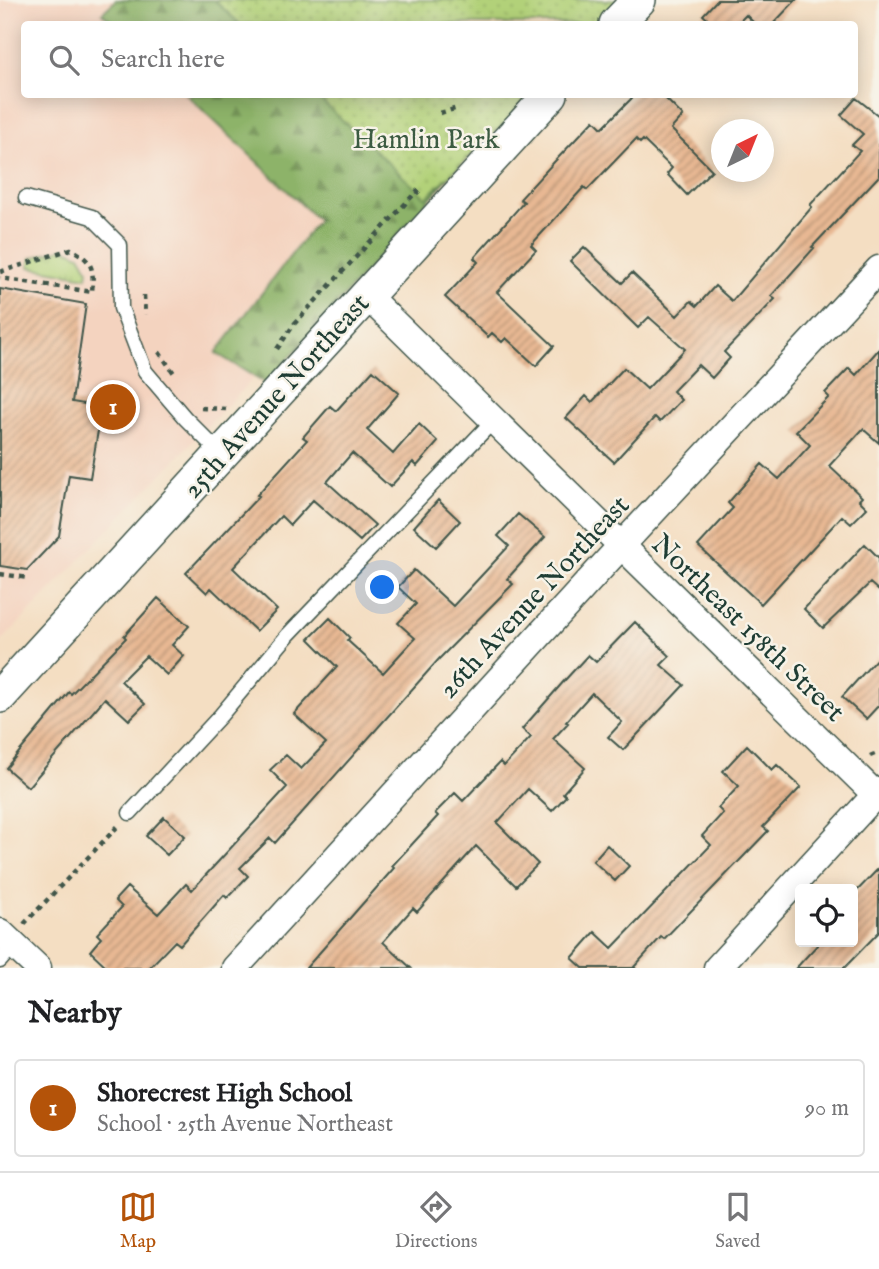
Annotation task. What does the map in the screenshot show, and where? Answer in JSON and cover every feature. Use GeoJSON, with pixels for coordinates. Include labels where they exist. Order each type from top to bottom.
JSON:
{"type":"FeatureCollection","features":[{"type":"Feature","properties":{"kind":"street"},"geometry":{"type":"LineString","coordinates":[[619,21],[639,0]]}},
{"type":"Feature","properties":{"kind":"street","name":"25th Avenue Northeast"},"geometry":{"type":"LineString","coordinates":[[0,696],[547,98]]}},
{"type":"Feature","properties":{"kind":"street","name":"26th Avenue Northeast"},"geometry":{"type":"LineString","coordinates":[[235,968],[879,269]]}},
{"type":"Feature","properties":{"kind":"street","name":"Northeast 158th Street"},"geometry":{"type":"LineString","coordinates":[[366,295],[878,794]]}},
{"type":"Feature","properties":{"kind":"street"},"geometry":{"type":"LineString","coordinates":[[717,968],[878,794]]}},
{"type":"Feature","properties":{"kind":"street"},"geometry":{"type":"LineString","coordinates":[[6,945],[38,968]]}},
{"type":"Feature","properties":{"kind":"lane"},"geometry":{"type":"LineString","coordinates":[[26,198],[92,217],[120,245],[121,309],[145,371],[185,418],[221,454]]}},
{"type":"Feature","properties":{"kind":"lane"},"geometry":{"type":"LineString","coordinates":[[130,813],[221,715],[288,635],[493,421]]}},
{"type":"Feature","properties":{"kind":"path"},"geometry":{"type":"LineString","coordinates":[[440,113],[458,108]]}},
{"type":"Feature","properties":{"kind":"path"},"geometry":{"type":"LineString","coordinates":[[272,355],[295,323],[418,191],[441,214]]}},
{"type":"Feature","properties":{"kind":"path"},"geometry":{"type":"LineString","coordinates":[[0,272],[71,249],[85,257],[94,270],[92,292],[0,278]]}},
{"type":"Feature","properties":{"kind":"path"},"geometry":{"type":"LineString","coordinates":[[144,295],[146,319]]}},
{"type":"Feature","properties":{"kind":"path"},"geometry":{"type":"LineString","coordinates":[[151,343],[184,387]]}},
{"type":"Feature","properties":{"kind":"path"},"geometry":{"type":"LineString","coordinates":[[193,398],[201,409],[235,410]]}},
{"type":"Feature","properties":{"kind":"path"},"geometry":{"type":"LineString","coordinates":[[0,574],[29,578]]}},
{"type":"Feature","properties":{"kind":"path"},"geometry":{"type":"LineString","coordinates":[[870,756],[877,750],[879,752]]}},
{"type":"Feature","properties":{"kind":"path"},"geometry":{"type":"LineString","coordinates":[[6,945],[130,813]]}},
{"type":"Feature","properties":{"kind":"shaded area"},"geometry":{"type":"Polygon","coordinates":[[[0,0],[214,0],[237,21],[21,21],[21,98],[318,98],[426,198],[0,643],[0,0]]]}},
{"type":"Feature","properties":{"kind":"green space"},"geometry":{"type":"Polygon","coordinates":[[[116,0],[262,0],[285,21],[111,21],[102,13],[116,0]]]}},
{"type":"Feature","properties":{"kind":"green space"},"geometry":{"type":"Polygon","coordinates":[[[214,0],[632,0],[610,21],[237,21],[214,0]]]}},
{"type":"Feature","properties":{"kind":"green space"},"geometry":{"type":"Polygon","coordinates":[[[190,98],[413,98],[457,168],[266,384],[216,353],[318,220],[190,98]]]}},
{"type":"Feature","properties":{"kind":"green space","name":"Hamlin Park"},"geometry":{"type":"Polygon","coordinates":[[[318,98],[531,98],[426,198],[318,98]]]}},
{"type":"Feature","properties":{"kind":"green space"},"geometry":{"type":"Polygon","coordinates":[[[64,248],[80,255],[88,269],[87,277],[29,267],[31,258],[64,248]]]}},
{"type":"Feature","properties":{"kind":"building"},"geometry":{"type":"Polygon","coordinates":[[[717,0],[796,0],[776,21],[752,21],[746,15],[740,21],[710,21],[703,15],[717,0]]]}},
{"type":"Feature","properties":{"kind":"building"},"geometry":{"type":"Polygon","coordinates":[[[632,98],[665,98],[683,116],[671,129],[711,171],[687,195],[667,174],[672,168],[643,140],[640,143],[636,139],[587,190],[584,187],[531,245],[536,250],[497,292],[554,346],[536,366],[506,338],[502,342],[492,333],[488,337],[445,297],[478,262],[474,258],[524,202],[520,199],[594,120],[602,128],[632,98]]]}},
{"type":"Feature","properties":{"kind":"building"},"geometry":{"type":"Polygon","coordinates":[[[856,98],[879,116],[879,176],[812,247],[814,248],[771,296],[775,299],[724,352],[730,358],[712,378],[698,365],[673,391],[681,400],[660,422],[655,417],[614,462],[566,418],[586,396],[592,402],[624,368],[647,389],[685,349],[649,317],[638,328],[570,261],[584,247],[622,283],[632,273],[677,316],[691,301],[697,306],[715,286],[732,301],[812,207],[810,205],[860,151],[852,145],[863,134],[841,115],[856,98]]]}},
{"type":"Feature","properties":{"kind":"building"},"geometry":{"type":"Polygon","coordinates":[[[0,289],[86,304],[72,402],[102,407],[90,478],[69,475],[59,536],[27,570],[0,566],[0,289]]]}},
{"type":"Feature","properties":{"kind":"building"},"geometry":{"type":"Polygon","coordinates":[[[879,349],[879,443],[863,429],[829,466],[862,497],[859,500],[867,508],[851,524],[842,516],[761,604],[698,546],[733,508],[728,503],[762,464],[779,479],[810,445],[796,431],[829,397],[825,393],[849,368],[856,375],[879,349]]]}},
{"type":"Feature","properties":{"kind":"building"},"geometry":{"type":"Polygon","coordinates":[[[373,370],[399,393],[367,430],[393,454],[419,424],[438,442],[417,466],[413,462],[390,487],[352,453],[327,482],[375,525],[360,541],[313,500],[290,525],[281,516],[233,568],[277,610],[256,631],[211,588],[207,593],[186,573],[259,496],[257,495],[307,440],[303,437],[330,406],[336,411],[373,370]]]}},
{"type":"Feature","properties":{"kind":"building"},"geometry":{"type":"Polygon","coordinates":[[[438,500],[460,521],[436,547],[414,527],[438,500]]]}},
{"type":"Feature","properties":{"kind":"building"},"geometry":{"type":"Polygon","coordinates":[[[518,514],[545,537],[507,579],[513,584],[439,659],[275,843],[270,838],[240,868],[248,876],[227,898],[224,895],[180,945],[175,941],[149,968],[108,968],[90,951],[101,938],[97,934],[122,907],[115,900],[127,887],[158,914],[186,884],[192,890],[287,787],[270,770],[286,755],[301,769],[326,743],[294,714],[337,667],[309,639],[330,618],[350,638],[347,640],[383,673],[415,638],[398,623],[416,604],[398,587],[414,570],[453,606],[509,546],[498,536],[518,514]]]}},
{"type":"Feature","properties":{"kind":"building"},"geometry":{"type":"Polygon","coordinates":[[[865,544],[879,558],[879,591],[870,583],[823,628],[804,609],[865,544]]]}},
{"type":"Feature","properties":{"kind":"building"},"geometry":{"type":"Polygon","coordinates":[[[158,598],[189,626],[172,645],[184,656],[167,675],[146,656],[121,681],[145,704],[129,720],[105,698],[28,787],[6,768],[69,692],[71,694],[126,638],[124,636],[158,598]]]}},
{"type":"Feature","properties":{"kind":"building"},"geometry":{"type":"Polygon","coordinates":[[[635,622],[670,656],[661,665],[684,685],[623,750],[608,737],[622,722],[592,693],[566,722],[568,723],[553,739],[585,768],[563,793],[566,796],[552,811],[528,789],[497,823],[538,864],[516,886],[476,846],[417,912],[413,908],[383,942],[411,968],[306,968],[438,816],[435,813],[455,793],[463,801],[500,762],[504,766],[531,737],[522,729],[565,680],[588,655],[596,662],[635,622]]]}},
{"type":"Feature","properties":{"kind":"building"},"geometry":{"type":"Polygon","coordinates":[[[879,656],[879,705],[866,719],[842,697],[879,656]]]}},
{"type":"Feature","properties":{"kind":"building"},"geometry":{"type":"Polygon","coordinates":[[[747,745],[772,770],[777,765],[801,787],[763,827],[768,831],[664,939],[661,937],[635,968],[583,968],[572,958],[595,932],[612,948],[711,845],[702,836],[723,813],[718,808],[739,786],[723,771],[747,745]]]}},
{"type":"Feature","properties":{"kind":"building"},"geometry":{"type":"Polygon","coordinates":[[[164,817],[185,836],[167,855],[146,836],[164,817]]]}},
{"type":"Feature","properties":{"kind":"building"},"geometry":{"type":"Polygon","coordinates":[[[607,845],[629,866],[615,881],[593,861],[607,845]]]}},
{"type":"Feature","properties":{"kind":"building"},"geometry":{"type":"Polygon","coordinates":[[[879,868],[879,932],[844,968],[796,968],[815,947],[858,947],[858,890],[879,868]]]}},
{"type":"Feature","properties":{"kind":"place","name":"Shorecrest High School"},"geometry":{"type":"Point","coordinates":[113,407]}}]}
